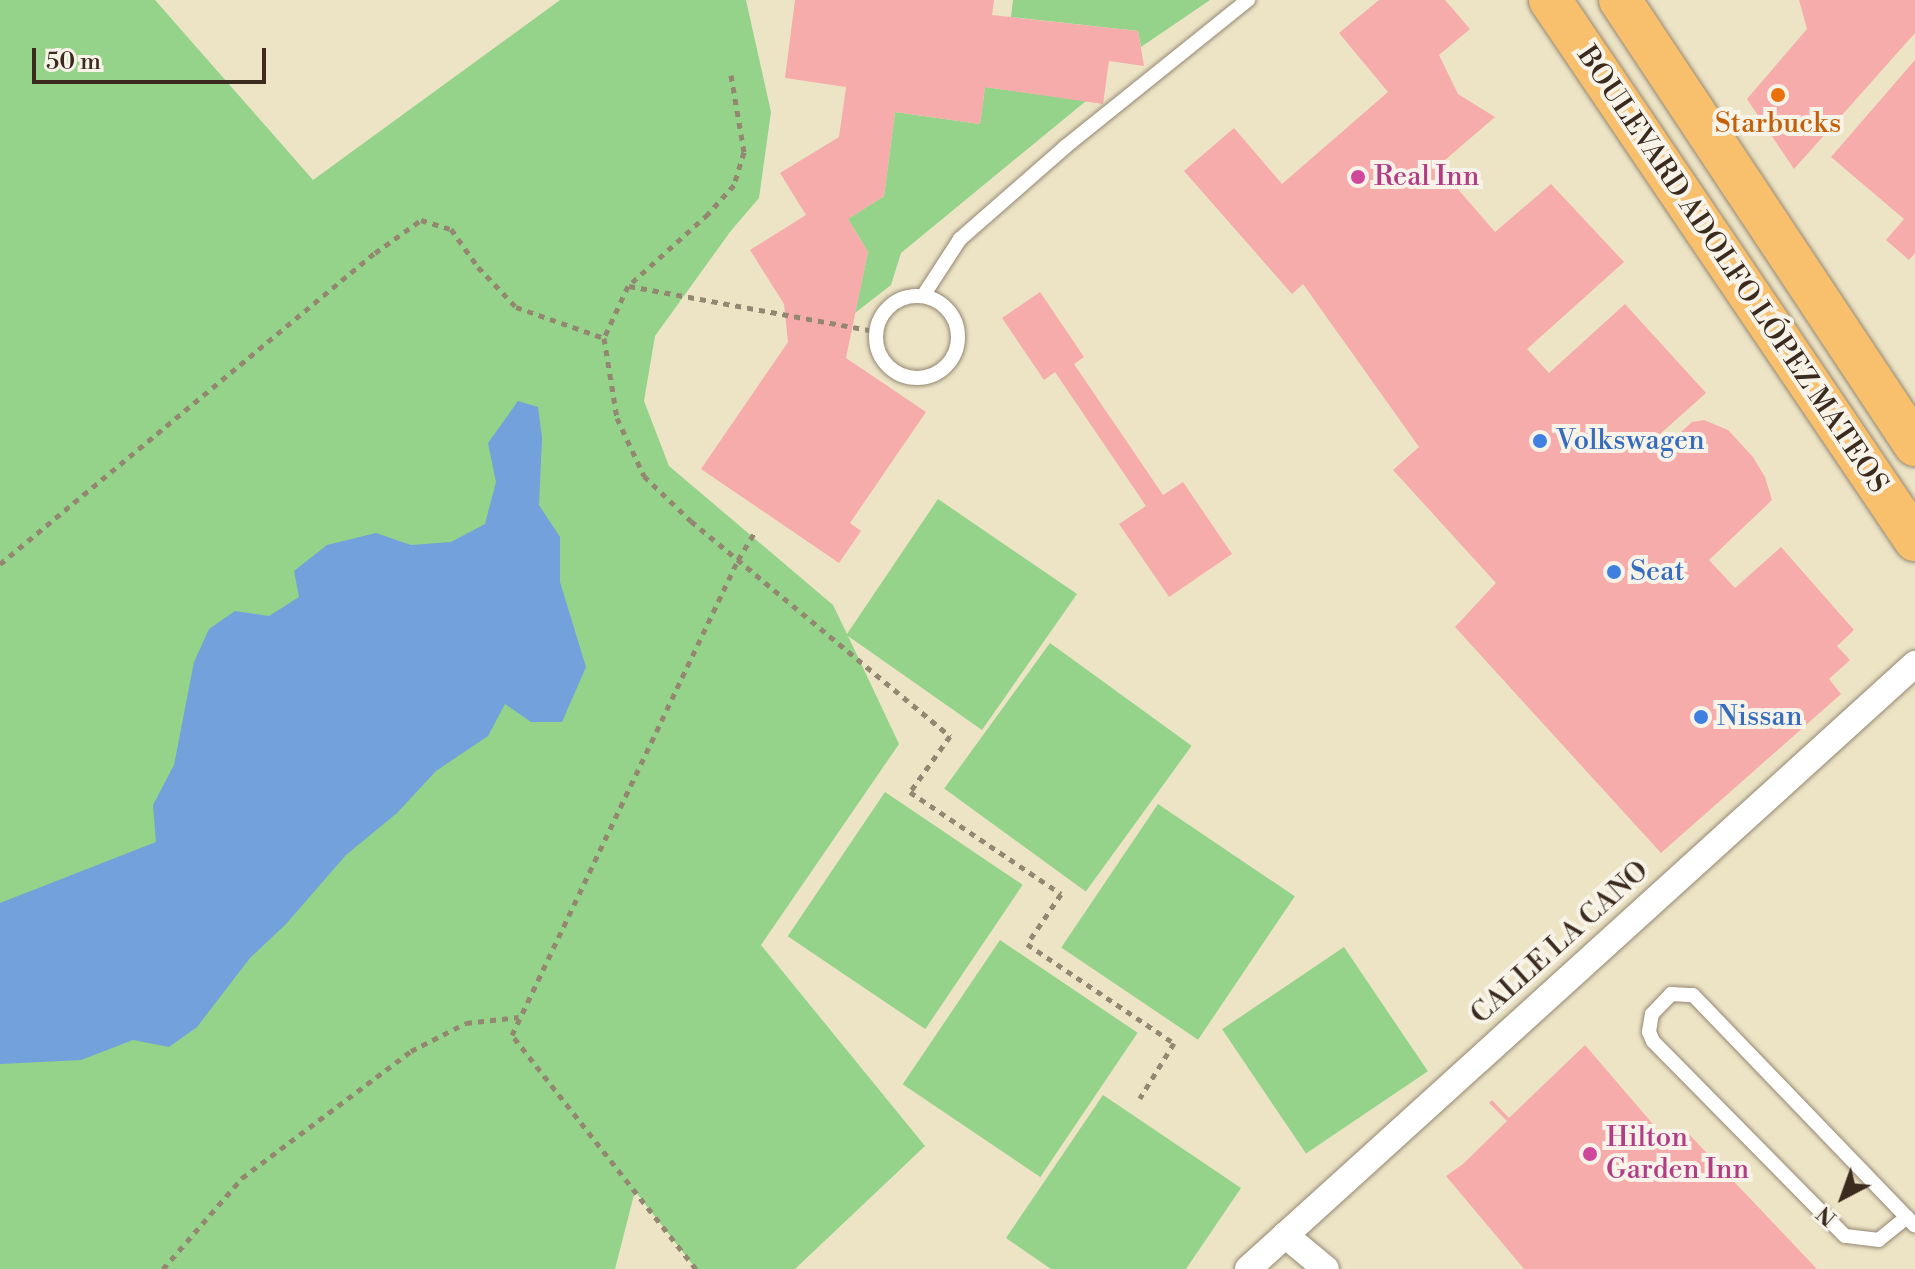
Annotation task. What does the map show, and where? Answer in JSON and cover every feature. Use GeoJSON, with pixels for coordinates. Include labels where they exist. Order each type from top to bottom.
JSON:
{"type":"FeatureCollection","features":[{"type":"Feature","properties":{"kind":"main road","name":"BOULEVARD ADOLFO LÓPEZ MATEOS"},"geometry":{"type":"LineString","coordinates":[[1550,0],[1915,540]]}},
{"type":"Feature","properties":{"kind":"main road","name":"BOULEVARD ADOLFO LÓPEZ MATEOS"},"geometry":{"type":"LineString","coordinates":[[1620,0],[1915,445]]}},
{"type":"Feature","properties":{"kind":"street","name":"CALLE LA CANO"},"geometry":{"type":"LineString","coordinates":[[1248,1269],[1915,664]]}},
{"type":"Feature","properties":{"kind":"street"},"geometry":{"type":"LineString","coordinates":[[1285,1235],[1326,1269]]}},
{"type":"Feature","properties":{"kind":"lane"},"geometry":{"type":"LineString","coordinates":[[923,296],[960,239],[1065,147],[1248,0]]}},
{"type":"Feature","properties":{"kind":"lane"},"geometry":{"type":"LineString","coordinates":[[923,296],[943,304],[956,322],[959,343],[950,364],[933,376],[911,379],[891,371],[878,353],[875,331],[884,311],[901,298],[923,296]]}},
{"type":"Feature","properties":{"kind":"lane"},"geometry":{"type":"LineString","coordinates":[[1671,994],[1693,995],[1911,1222],[1879,1240],[1845,1236],[1653,1041],[1649,1032],[1652,1014],[1671,994]]}},
{"type":"Feature","properties":{"kind":"path"},"geometry":{"type":"LineString","coordinates":[[731,75],[744,152],[734,185],[708,214],[628,286],[604,338],[617,418],[644,476],[738,560],[950,736],[910,792],[1061,894],[1027,944],[1174,1043],[1140,1098]]}},
{"type":"Feature","properties":{"kind":"path"},"geometry":{"type":"LineString","coordinates":[[0,564],[375,253],[421,220],[451,229],[478,267],[516,307],[604,338]]}},
{"type":"Feature","properties":{"kind":"path"},"geometry":{"type":"LineString","coordinates":[[628,286],[875,331]]}},
{"type":"Feature","properties":{"kind":"path"},"geometry":{"type":"LineString","coordinates":[[696,1269],[512,1035],[738,560],[755,532]]}},
{"type":"Feature","properties":{"kind":"path"},"geometry":{"type":"LineString","coordinates":[[163,1269],[242,1178],[411,1051],[466,1023],[520,1017]]}},
{"type":"Feature","properties":{"kind":"green space"},"geometry":{"type":"Polygon","coordinates":[[[0,0],[155,0],[313,180],[560,0],[746,0],[771,112],[759,198],[730,232],[655,336],[644,401],[669,466],[833,605],[847,634],[938,499],[1077,594],[982,730],[848,636],[899,744],[761,945],[925,1146],[795,1269],[696,1269],[635,1191],[615,1269],[0,1269],[0,0]]]}},
{"type":"Feature","properties":{"kind":"green space"},"geometry":{"type":"Polygon","coordinates":[[[1013,0],[1210,0],[1141,47],[1138,31],[1011,17],[1013,0]]]}},
{"type":"Feature","properties":{"kind":"green space"},"geometry":{"type":"Polygon","coordinates":[[[985,87],[1086,101],[901,253],[891,285],[855,313],[868,252],[848,219],[884,196],[895,112],[980,124],[985,87]]]}},
{"type":"Feature","properties":{"kind":"green space"},"geometry":{"type":"Polygon","coordinates":[[[1050,643],[1192,746],[1086,891],[944,789],[1050,643]]]}},
{"type":"Feature","properties":{"kind":"green space"},"geometry":{"type":"Polygon","coordinates":[[[885,792],[1023,885],[925,1029],[788,936],[885,792]]]}},
{"type":"Feature","properties":{"kind":"green space"},"geometry":{"type":"Polygon","coordinates":[[[1158,804],[1295,896],[1198,1040],[1061,947],[1158,804]]]}},
{"type":"Feature","properties":{"kind":"green space"},"geometry":{"type":"Polygon","coordinates":[[[1000,940],[1138,1033],[1040,1177],[903,1084],[1000,940]]]}},
{"type":"Feature","properties":{"kind":"green space"},"geometry":{"type":"Polygon","coordinates":[[[1344,947],[1428,1071],[1306,1154],[1222,1029],[1344,947]]]}},
{"type":"Feature","properties":{"kind":"green space"},"geometry":{"type":"Polygon","coordinates":[[[1103,1095],[1241,1188],[1186,1269],[1051,1269],[1006,1238],[1103,1095]]]}},
{"type":"Feature","properties":{"kind":"water"},"geometry":{"type":"Polygon","coordinates":[[[518,401],[538,407],[542,438],[539,505],[560,537],[560,582],[586,667],[562,722],[531,722],[505,704],[488,736],[436,771],[397,813],[346,855],[286,924],[250,958],[197,1027],[169,1047],[133,1040],[81,1060],[0,1064],[0,903],[156,842],[153,805],[174,765],[194,662],[209,629],[235,611],[269,616],[299,597],[294,571],[327,545],[376,533],[411,545],[451,542],[485,524],[496,482],[488,443],[518,401]]]}},
{"type":"Feature","properties":{"kind":"building"},"geometry":{"type":"Polygon","coordinates":[[[795,0],[994,0],[992,15],[1138,31],[1144,66],[1109,61],[1103,104],[985,87],[980,124],[895,112],[884,196],[848,219],[868,252],[846,358],[926,412],[850,523],[861,531],[839,563],[701,469],[788,342],[784,304],[750,250],[806,215],[780,173],[839,137],[846,87],[785,78],[795,0]]]}},
{"type":"Feature","properties":{"kind":"building"},"geometry":{"type":"Polygon","coordinates":[[[1379,0],[1445,0],[1470,29],[1439,55],[1458,94],[1495,117],[1438,166],[1495,232],[1551,184],[1624,262],[1527,349],[1549,373],[1625,304],[1706,393],[1660,434],[1670,442],[1692,422],[1704,420],[1728,430],[1753,457],[1765,477],[1772,500],[1709,560],[1735,588],[1781,547],[1854,630],[1837,646],[1850,660],[1829,679],[1841,694],[1661,853],[1455,627],[1496,583],[1393,470],[1419,447],[1303,284],[1292,294],[1184,171],[1234,128],[1282,184],[1388,92],[1339,33],[1379,0]]]}},
{"type":"Feature","properties":{"kind":"building"},"geometry":{"type":"Polygon","coordinates":[[[1799,0],[1915,0],[1915,33],[1794,169],[1747,99],[1807,29],[1799,0]]]}},
{"type":"Feature","properties":{"kind":"building"},"geometry":{"type":"Polygon","coordinates":[[[1915,60],[1915,253],[1909,260],[1886,240],[1904,219],[1831,157],[1915,60]]]}},
{"type":"Feature","properties":{"kind":"building"},"geometry":{"type":"Polygon","coordinates":[[[1040,292],[1084,357],[1074,364],[1163,495],[1183,482],[1232,554],[1169,597],[1119,524],[1146,506],[1055,372],[1044,380],[1002,318],[1040,292]]]}},
{"type":"Feature","properties":{"kind":"building","name":"Hilton Garden Inn"},"geometry":{"type":"Polygon","coordinates":[[[1585,1045],[1670,1144],[1684,1129],[1817,1269],[1524,1269],[1446,1176],[1463,1164],[1507,1121],[1489,1103],[1492,1100],[1509,1118],[1585,1045]]]}},
{"type":"Feature","properties":{"kind":"place","name":"Starbucks"},"geometry":{"type":"Point","coordinates":[1778,95]}},
{"type":"Feature","properties":{"kind":"place","name":"Real Inn"},"geometry":{"type":"Point","coordinates":[1358,177]}},
{"type":"Feature","properties":{"kind":"place","name":"Volkswagen"},"geometry":{"type":"Point","coordinates":[1540,441]}},
{"type":"Feature","properties":{"kind":"place","name":"Seat"},"geometry":{"type":"Point","coordinates":[1614,572]}},
{"type":"Feature","properties":{"kind":"place","name":"Nissan"},"geometry":{"type":"Point","coordinates":[1701,717]}},
{"type":"Feature","properties":{"kind":"place","name":"Hilton Garden Inn"},"geometry":{"type":"Point","coordinates":[1590,1154]}}]}
